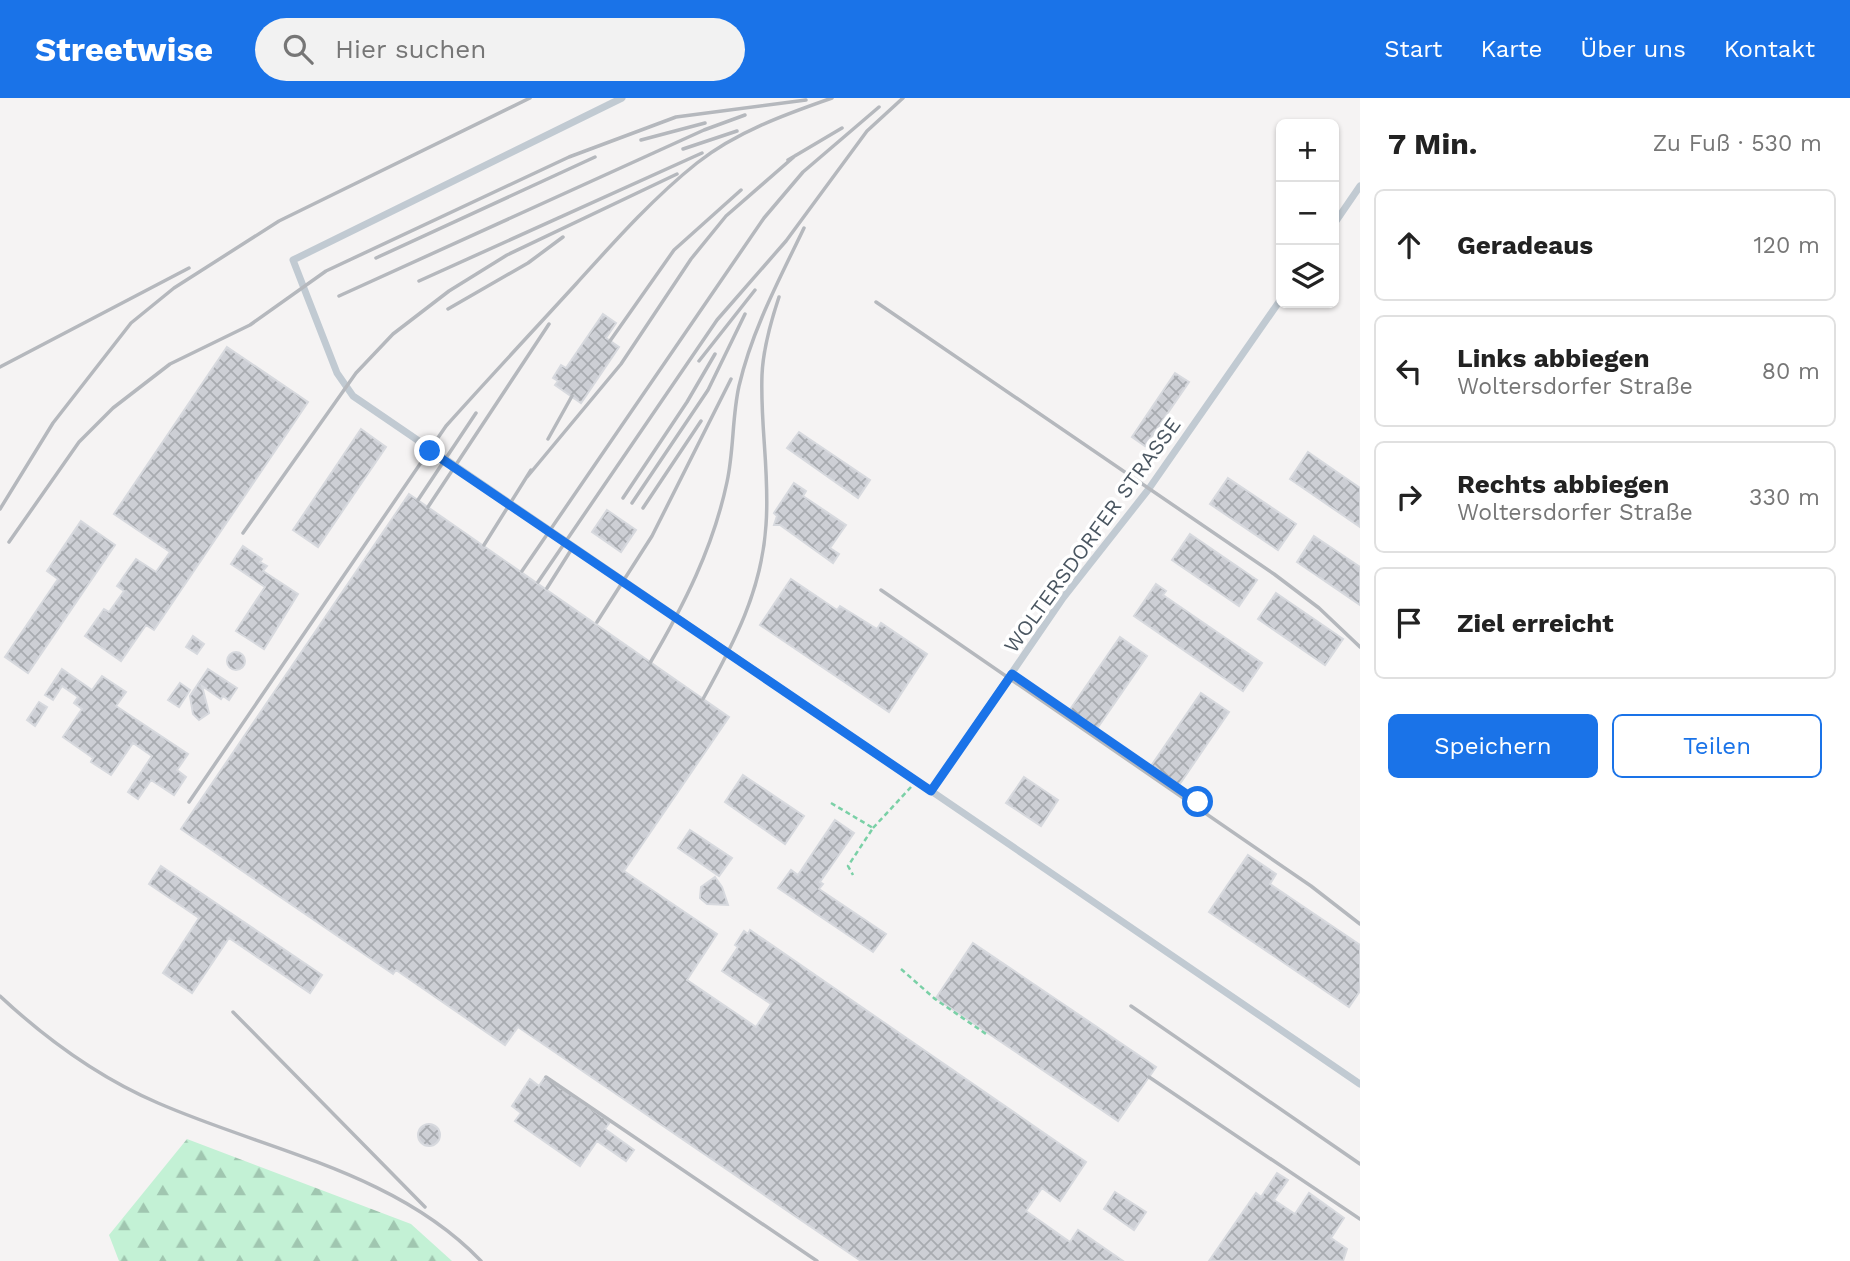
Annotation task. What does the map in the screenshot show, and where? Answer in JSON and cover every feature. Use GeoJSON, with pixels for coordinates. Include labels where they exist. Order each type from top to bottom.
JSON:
{"type":"FeatureCollection","features":[{"type":"Feature","properties":{"kind":"lane"},"geometry":{"type":"LineString","coordinates":[[622,98],[293,260],[337,373],[353,396],[423,447],[1360,1084]]}},
{"type":"Feature","properties":{"kind":"lane"},"geometry":{"type":"LineString","coordinates":[[1339,217],[1360,186]]}},
{"type":"Feature","properties":{"kind":"lane","name":"WOLTERSDORFER STRASSE"},"geometry":{"type":"LineString","coordinates":[[931,791],[1063,598],[1148,490],[1276,306]]}},
{"type":"Feature","properties":{"kind":"path"},"geometry":{"type":"LineString","coordinates":[[1012,674],[1198,802]]}},
{"type":"Feature","properties":{"kind":"path"},"geometry":{"type":"LineString","coordinates":[[853,875],[848,866],[873,828],[916,781]]}},
{"type":"Feature","properties":{"kind":"path"},"geometry":{"type":"LineString","coordinates":[[831,803],[873,828]]}},
{"type":"Feature","properties":{"kind":"path"},"geometry":{"type":"LineString","coordinates":[[901,969],[935,999],[986,1034]]}},
{"type":"Feature","properties":{"kind":"green space"},"geometry":{"type":"Polygon","coordinates":[[[187,1139],[411,1224],[452,1261],[119,1261],[109,1235],[187,1139]]]}},
{"type":"Feature","properties":{"kind":"building"},"geometry":{"type":"Polygon","coordinates":[[[603,314],[616,323],[606,338],[619,347],[581,403],[555,385],[558,381],[553,378],[561,365],[566,368],[603,314]]]}},
{"type":"Feature","properties":{"kind":"building"},"geometry":{"type":"Polygon","coordinates":[[[227,347],[308,402],[154,630],[146,625],[121,661],[85,636],[104,609],[109,612],[124,591],[117,586],[136,559],[156,572],[170,552],[114,514],[227,347]]]}},
{"type":"Feature","properties":{"kind":"building"},"geometry":{"type":"Polygon","coordinates":[[[1175,373],[1189,382],[1145,446],[1132,437],[1175,373]]]}},
{"type":"Feature","properties":{"kind":"building"},"geometry":{"type":"Polygon","coordinates":[[[361,429],[386,447],[318,547],[293,530],[361,429]]]}},
{"type":"Feature","properties":{"kind":"building"},"geometry":{"type":"Polygon","coordinates":[[[799,432],[870,480],[858,498],[787,448],[799,432]]]}},
{"type":"Feature","properties":{"kind":"building"},"geometry":{"type":"Polygon","coordinates":[[[1308,452],[1360,488],[1360,527],[1290,479],[1308,452]]]}},
{"type":"Feature","properties":{"kind":"building"},"geometry":{"type":"Polygon","coordinates":[[[1228,478],[1296,524],[1278,550],[1210,504],[1228,478]]]}},
{"type":"Feature","properties":{"kind":"building"},"geometry":{"type":"Polygon","coordinates":[[[794,483],[806,491],[803,496],[846,525],[830,548],[839,554],[833,563],[780,525],[774,525],[777,516],[774,513],[794,483]]]}},
{"type":"Feature","properties":{"kind":"building"},"geometry":{"type":"Polygon","coordinates":[[[409,494],[729,717],[624,871],[717,934],[687,980],[756,1027],[771,1004],[722,971],[738,947],[735,945],[744,931],[748,934],[750,930],[1086,1162],[1060,1201],[1042,1188],[1026,1211],[1070,1242],[1078,1230],[1123,1261],[861,1261],[518,1027],[505,1045],[396,970],[393,974],[181,829],[409,494]]]}},
{"type":"Feature","properties":{"kind":"building"},"geometry":{"type":"Polygon","coordinates":[[[607,510],[636,530],[621,552],[592,532],[607,510]]]}},
{"type":"Feature","properties":{"kind":"building"},"geometry":{"type":"Polygon","coordinates":[[[81,521],[115,545],[28,673],[5,657],[58,579],[47,571],[81,521]]]}},
{"type":"Feature","properties":{"kind":"building"},"geometry":{"type":"Polygon","coordinates":[[[1190,534],[1257,580],[1239,606],[1172,560],[1190,534]]]}},
{"type":"Feature","properties":{"kind":"building"},"geometry":{"type":"Polygon","coordinates":[[[1314,536],[1360,567],[1360,605],[1297,562],[1314,536]]]}},
{"type":"Feature","properties":{"kind":"building"},"geometry":{"type":"Polygon","coordinates":[[[243,546],[262,559],[260,562],[267,566],[263,571],[298,594],[264,649],[236,631],[265,587],[231,564],[243,546]]]}},
{"type":"Feature","properties":{"kind":"building"},"geometry":{"type":"Polygon","coordinates":[[[791,579],[837,610],[840,606],[877,629],[881,623],[927,654],[889,712],[760,625],[791,579]]]}},
{"type":"Feature","properties":{"kind":"building"},"geometry":{"type":"Polygon","coordinates":[[[1156,584],[1166,591],[1163,595],[1262,663],[1243,691],[1134,616],[1156,584]]]}},
{"type":"Feature","properties":{"kind":"building"},"geometry":{"type":"Polygon","coordinates":[[[1276,593],[1343,639],[1325,665],[1258,619],[1276,593]]]}},
{"type":"Feature","properties":{"kind":"building"},"geometry":{"type":"Polygon","coordinates":[[[193,636],[204,644],[197,654],[186,647],[193,636]]]}},
{"type":"Feature","properties":{"kind":"building"},"geometry":{"type":"Polygon","coordinates":[[[1120,637],[1147,656],[1096,730],[1069,711],[1120,637]]]}},
{"type":"Feature","properties":{"kind":"building"},"geometry":{"type":"Polygon","coordinates":[[[236,652],[242,655],[245,661],[242,667],[236,670],[230,667],[227,661],[230,655],[236,652]]]}},
{"type":"Feature","properties":{"kind":"building"},"geometry":{"type":"Polygon","coordinates":[[[62,669],[92,690],[102,676],[126,692],[116,706],[188,754],[177,770],[186,777],[174,795],[151,780],[138,799],[128,792],[152,756],[133,743],[111,775],[91,762],[93,758],[63,737],[82,709],[74,703],[78,697],[62,686],[53,700],[45,695],[62,669]]]}},
{"type":"Feature","properties":{"kind":"building"},"geometry":{"type":"Polygon","coordinates":[[[208,669],[237,688],[229,700],[223,696],[221,699],[202,686],[209,713],[199,720],[193,714],[190,696],[208,669]]]}},
{"type":"Feature","properties":{"kind":"building"},"geometry":{"type":"Polygon","coordinates":[[[180,683],[190,690],[179,707],[168,700],[180,683]]]}},
{"type":"Feature","properties":{"kind":"building"},"geometry":{"type":"Polygon","coordinates":[[[1201,693],[1229,712],[1179,785],[1151,766],[1201,693]]]}},
{"type":"Feature","properties":{"kind":"building"},"geometry":{"type":"Polygon","coordinates":[[[39,702],[47,707],[35,726],[27,720],[39,702]]]}},
{"type":"Feature","properties":{"kind":"building"},"geometry":{"type":"Polygon","coordinates":[[[743,775],[804,816],[785,844],[725,802],[743,775]]]}},
{"type":"Feature","properties":{"kind":"building"},"geometry":{"type":"Polygon","coordinates":[[[1024,777],[1058,800],[1041,826],[1006,803],[1024,777]]]}},
{"type":"Feature","properties":{"kind":"building"},"geometry":{"type":"Polygon","coordinates":[[[835,820],[854,833],[820,882],[823,884],[819,889],[886,934],[873,952],[778,888],[791,870],[798,875],[835,820]]]}},
{"type":"Feature","properties":{"kind":"building"},"geometry":{"type":"Polygon","coordinates":[[[690,830],[732,858],[719,876],[678,848],[690,830]]]}},
{"type":"Feature","properties":{"kind":"building"},"geometry":{"type":"Polygon","coordinates":[[[1248,855],[1276,874],[1270,884],[1360,945],[1360,991],[1349,1007],[1209,912],[1248,855]]]}},
{"type":"Feature","properties":{"kind":"building"},"geometry":{"type":"Polygon","coordinates":[[[161,866],[322,975],[310,993],[229,938],[192,993],[163,973],[199,918],[149,884],[161,866]]]}},
{"type":"Feature","properties":{"kind":"building"},"geometry":{"type":"Polygon","coordinates":[[[715,877],[722,887],[728,905],[707,904],[700,898],[701,887],[715,877]]]}},
{"type":"Feature","properties":{"kind":"building"},"geometry":{"type":"Polygon","coordinates":[[[973,943],[1156,1067],[1118,1121],[936,998],[973,943]]]}},
{"type":"Feature","properties":{"kind":"building"},"geometry":{"type":"Polygon","coordinates":[[[545,1077],[610,1122],[605,1129],[634,1150],[626,1161],[597,1141],[580,1166],[515,1121],[521,1113],[512,1106],[530,1079],[539,1086],[545,1077]]]}},
{"type":"Feature","properties":{"kind":"building"},"geometry":{"type":"Polygon","coordinates":[[[429,1124],[437,1127],[440,1135],[437,1143],[429,1146],[421,1143],[418,1135],[421,1127],[429,1124]]]}},
{"type":"Feature","properties":{"kind":"building"},"geometry":{"type":"Polygon","coordinates":[[[1277,1173],[1288,1180],[1274,1200],[1295,1214],[1309,1193],[1344,1218],[1331,1238],[1347,1249],[1343,1261],[1209,1261],[1256,1193],[1261,1197],[1277,1173]]]}},
{"type":"Feature","properties":{"kind":"building"},"geometry":{"type":"Polygon","coordinates":[[[1115,1192],[1146,1212],[1134,1230],[1104,1209],[1115,1192]]]}},
{"type":"Feature","properties":{"kind":"railway"},"geometry":{"type":"LineString","coordinates":[[0,509],[53,423],[131,323],[174,288],[279,221],[530,98]]}},
{"type":"Feature","properties":{"kind":"railway"},"geometry":{"type":"LineString","coordinates":[[189,802],[446,426],[478,390],[634,221],[697,163],[745,133],[779,117],[832,98]]}},
{"type":"Feature","properties":{"kind":"railway"},"geometry":{"type":"LineString","coordinates":[[538,582],[717,320],[786,241],[867,131],[903,98]]}},
{"type":"Feature","properties":{"kind":"railway"},"geometry":{"type":"LineString","coordinates":[[9,542],[79,442],[113,408],[170,364],[250,325],[326,271],[569,157],[676,117],[806,100]]}},
{"type":"Feature","properties":{"kind":"railway"},"geometry":{"type":"LineString","coordinates":[[522,571],[764,218],[803,172],[879,107]]}},
{"type":"Feature","properties":{"kind":"railway"},"geometry":{"type":"LineString","coordinates":[[339,296],[704,130],[745,115]]}},
{"type":"Feature","properties":{"kind":"railway"},"geometry":{"type":"LineString","coordinates":[[641,140],[705,123]]}},
{"type":"Feature","properties":{"kind":"railway"},"geometry":{"type":"LineString","coordinates":[[788,160],[842,128]]}},
{"type":"Feature","properties":{"kind":"railway"},"geometry":{"type":"LineString","coordinates":[[683,149],[737,131]]}},
{"type":"Feature","properties":{"kind":"railway"},"geometry":{"type":"LineString","coordinates":[[419,281],[702,153]]}},
{"type":"Feature","properties":{"kind":"railway"},"geometry":{"type":"LineString","coordinates":[[527,477],[621,364],[691,259],[726,216],[796,155]]}},
{"type":"Feature","properties":{"kind":"railway"},"geometry":{"type":"LineString","coordinates":[[376,258],[595,157]]}},
{"type":"Feature","properties":{"kind":"railway"},"geometry":{"type":"LineString","coordinates":[[243,533],[356,373],[393,334],[449,291],[507,255],[677,174]]}},
{"type":"Feature","properties":{"kind":"railway"},"geometry":{"type":"LineString","coordinates":[[610,341],[674,250],[741,190]]}},
{"type":"Feature","properties":{"kind":"railway"},"geometry":{"type":"LineString","coordinates":[[650,663],[686,598],[714,530],[727,482],[737,398],[744,365],[767,306],[804,228]]}},
{"type":"Feature","properties":{"kind":"railway"},"geometry":{"type":"LineString","coordinates":[[448,309],[528,263],[563,237]]}},
{"type":"Feature","properties":{"kind":"railway"},"geometry":{"type":"LineString","coordinates":[[0,367],[189,268]]}},
{"type":"Feature","properties":{"kind":"railway"},"geometry":{"type":"LineString","coordinates":[[699,361],[755,290]]}},
{"type":"Feature","properties":{"kind":"railway"},"geometry":{"type":"LineString","coordinates":[[703,699],[745,615],[759,572],[766,525],[767,488],[762,375],[768,336],[779,297]]}},
{"type":"Feature","properties":{"kind":"railway"},"geometry":{"type":"LineString","coordinates":[[876,302],[1274,574],[1319,608],[1360,647]]}},
{"type":"Feature","properties":{"kind":"railway"},"geometry":{"type":"LineString","coordinates":[[632,503],[708,390],[745,314]]}},
{"type":"Feature","properties":{"kind":"railway"},"geometry":{"type":"LineString","coordinates":[[428,507],[549,324]]}},
{"type":"Feature","properties":{"kind":"railway"},"geometry":{"type":"LineString","coordinates":[[623,498],[687,402],[715,354]]}},
{"type":"Feature","properties":{"kind":"railway"},"geometry":{"type":"LineString","coordinates":[[597,622],[652,536],[731,379]]}},
{"type":"Feature","properties":{"kind":"railway"},"geometry":{"type":"LineString","coordinates":[[548,439],[572,396]]}},
{"type":"Feature","properties":{"kind":"railway"},"geometry":{"type":"LineString","coordinates":[[418,500],[476,413]]}},
{"type":"Feature","properties":{"kind":"railway"},"geometry":{"type":"LineString","coordinates":[[643,508],[701,421]]}},
{"type":"Feature","properties":{"kind":"railway"},"geometry":{"type":"LineString","coordinates":[[484,545],[531,470]]}},
{"type":"Feature","properties":{"kind":"railway"},"geometry":{"type":"LineString","coordinates":[[547,588],[571,550]]}},
{"type":"Feature","properties":{"kind":"railway"},"geometry":{"type":"LineString","coordinates":[[881,590],[1311,886],[1360,924]]}},
{"type":"Feature","properties":{"kind":"railway"},"geometry":{"type":"LineString","coordinates":[[0,996],[55,1042],[115,1082],[200,1120],[329,1167],[370,1185],[410,1206],[447,1231],[481,1261]]}},
{"type":"Feature","properties":{"kind":"railway"},"geometry":{"type":"LineString","coordinates":[[1131,1006],[1360,1164]]}},
{"type":"Feature","properties":{"kind":"railway"},"geometry":{"type":"LineString","coordinates":[[233,1012],[425,1207]]}},
{"type":"Feature","properties":{"kind":"railway"},"geometry":{"type":"LineString","coordinates":[[546,1077],[817,1261]]}},
{"type":"Feature","properties":{"kind":"railway"},"geometry":{"type":"LineString","coordinates":[[1149,1077],[1360,1219]]}},
{"type":"Feature","properties":{"kind":"route"},"geometry":{"type":"LineString","coordinates":[[430,451],[931,791],[1012,674],[1198,802]]}}]}
